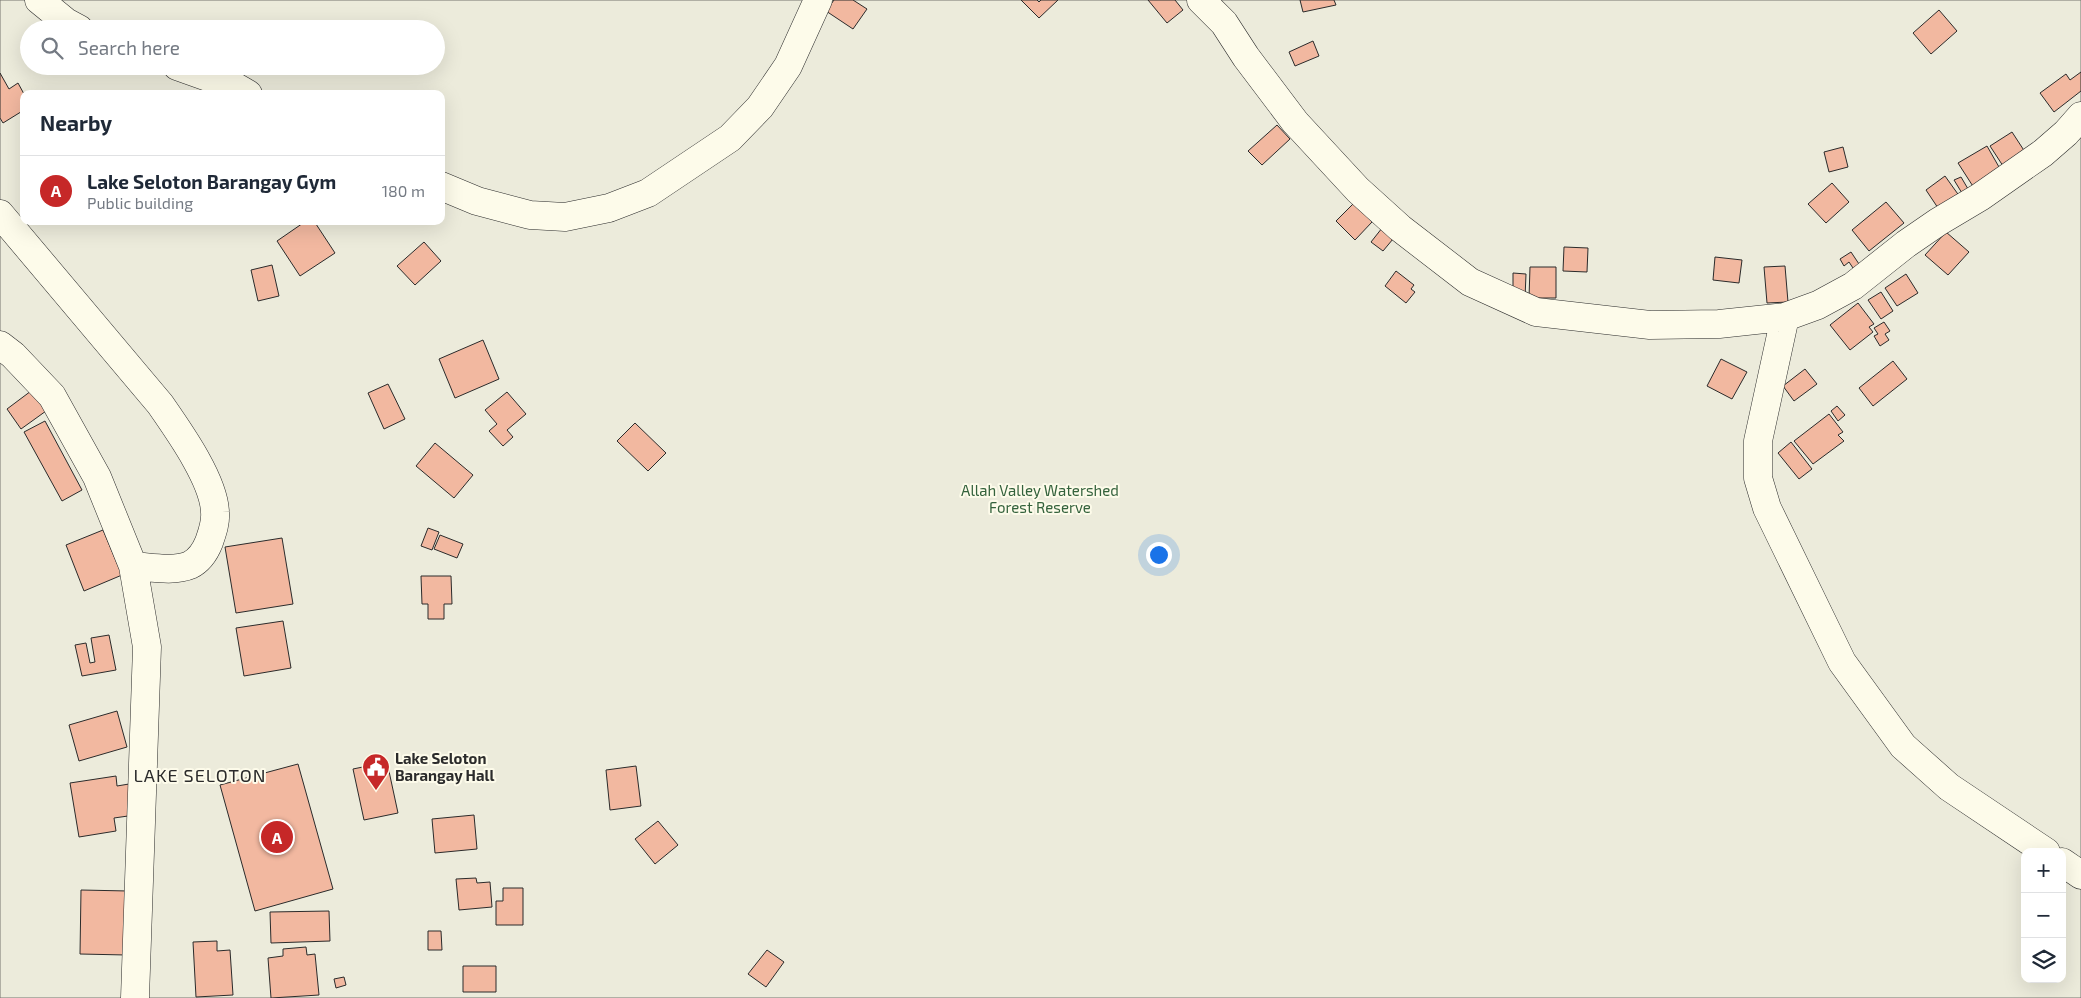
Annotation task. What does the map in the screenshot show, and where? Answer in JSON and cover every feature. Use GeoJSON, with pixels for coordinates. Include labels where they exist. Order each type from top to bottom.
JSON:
{"type":"FeatureCollection","features":[{"type":"Feature","properties":{"kind":"street"},"geometry":{"type":"LineString","coordinates":[[39,0],[64,20]]}},
{"type":"Feature","properties":{"kind":"street"},"geometry":{"type":"LineString","coordinates":[[445,188],[477,201],[530,215],[566,216],[592,212],[648,194],[730,138],[760,107],[788,66],[818,0]]}},
{"type":"Feature","properties":{"kind":"street"},"geometry":{"type":"LineString","coordinates":[[1201,0],[1224,23],[1246,58],[1295,122],[1358,190],[1400,228],[1470,282],[1536,312],[1650,325],[1718,324],[1785,317],[1818,305],[1854,286],[1906,244],[1980,197],[2043,153],[2066,133],[2081,116]]}},
{"type":"Feature","properties":{"kind":"street"},"geometry":{"type":"LineString","coordinates":[[202,75],[241,90]]}},
{"type":"Feature","properties":{"kind":"street"},"geometry":{"type":"LineString","coordinates":[[0,214],[160,404],[183,438],[210,489],[215,512],[213,531],[204,555],[190,565],[175,568],[133,566]]}},
{"type":"Feature","properties":{"kind":"street"},"geometry":{"type":"LineString","coordinates":[[1785,317],[1758,441],[1758,478],[1767,508],[1842,662],[1903,746],[1949,787],[2040,848]]}},
{"type":"Feature","properties":{"kind":"street"},"geometry":{"type":"LineString","coordinates":[[0,345],[13,355],[52,396],[97,477],[133,566],[147,646],[135,998]]}},
{"type":"Feature","properties":{"kind":"street"},"geometry":{"type":"LineString","coordinates":[[2066,865],[2081,875]]}},
{"type":"Feature","properties":{"kind":"green space","name":"Allah Valley Watershed Forest Reserve"},"geometry":{"type":"Polygon","coordinates":[[[0,0],[2081,0],[2081,998],[0,998],[0,0]]]}},
{"type":"Feature","properties":{"kind":"building"},"geometry":{"type":"Polygon","coordinates":[[[834,0],[853,0],[867,9],[853,29],[826,11],[834,0]]]}},
{"type":"Feature","properties":{"kind":"building"},"geometry":{"type":"Polygon","coordinates":[[[1021,0],[1037,0],[1039,2],[1041,0],[1058,0],[1039,18],[1021,0]]]}},
{"type":"Feature","properties":{"kind":"building"},"geometry":{"type":"Polygon","coordinates":[[[1148,0],[1175,0],[1183,10],[1167,23],[1148,0]]]}},
{"type":"Feature","properties":{"kind":"building"},"geometry":{"type":"Polygon","coordinates":[[[1300,0],[1334,0],[1336,5],[1303,12],[1300,0]]]}},
{"type":"Feature","properties":{"kind":"building"},"geometry":{"type":"Polygon","coordinates":[[[1939,10],[1957,31],[1931,54],[1913,33],[1939,10]]]}},
{"type":"Feature","properties":{"kind":"building"},"geometry":{"type":"Polygon","coordinates":[[[1313,41],[1319,56],[1295,66],[1289,52],[1313,41]]]}},
{"type":"Feature","properties":{"kind":"building"},"geometry":{"type":"Polygon","coordinates":[[[2081,72],[2081,91],[2054,112],[2040,93],[2066,74],[2070,80],[2081,72]]]}},
{"type":"Feature","properties":{"kind":"building"},"geometry":{"type":"Polygon","coordinates":[[[0,73],[9,89],[18,83],[22,90],[20,90],[20,112],[3,123],[0,118],[0,73]]]}},
{"type":"Feature","properties":{"kind":"building"},"geometry":{"type":"Polygon","coordinates":[[[1277,125],[1290,139],[1262,165],[1248,151],[1277,125]]]}},
{"type":"Feature","properties":{"kind":"building"},"geometry":{"type":"Polygon","coordinates":[[[2012,132],[2027,155],[2005,169],[1990,146],[2012,132]]]}},
{"type":"Feature","properties":{"kind":"building"},"geometry":{"type":"Polygon","coordinates":[[[1987,146],[2003,174],[1976,191],[1958,163],[1987,146]]]}},
{"type":"Feature","properties":{"kind":"building"},"geometry":{"type":"Polygon","coordinates":[[[1843,147],[1848,167],[1829,172],[1824,152],[1843,147]]]}},
{"type":"Feature","properties":{"kind":"building"},"geometry":{"type":"Polygon","coordinates":[[[1945,176],[1960,197],[1940,211],[1926,190],[1945,176]]]}},
{"type":"Feature","properties":{"kind":"building"},"geometry":{"type":"Polygon","coordinates":[[[1961,177],[1971,194],[1965,198],[1954,180],[1961,177]]]}},
{"type":"Feature","properties":{"kind":"building"},"geometry":{"type":"Polygon","coordinates":[[[1832,183],[1849,202],[1826,223],[1808,204],[1832,183]]]}},
{"type":"Feature","properties":{"kind":"building"},"geometry":{"type":"Polygon","coordinates":[[[1886,202],[1904,223],[1869,251],[1852,230],[1886,202]]]}},
{"type":"Feature","properties":{"kind":"building"},"geometry":{"type":"Polygon","coordinates":[[[1354,203],[1372,222],[1355,240],[1336,221],[1354,203]]]}},
{"type":"Feature","properties":{"kind":"building"},"geometry":{"type":"Polygon","coordinates":[[[1386,223],[1398,233],[1383,251],[1371,242],[1386,223]]]}},
{"type":"Feature","properties":{"kind":"building"},"geometry":{"type":"Polygon","coordinates":[[[300,225],[317,225],[335,253],[300,276],[277,241],[300,225]]]}},
{"type":"Feature","properties":{"kind":"building"},"geometry":{"type":"Polygon","coordinates":[[[1946,232],[1969,252],[1948,275],[1925,255],[1946,232]]]}},
{"type":"Feature","properties":{"kind":"building"},"geometry":{"type":"Polygon","coordinates":[[[424,242],[441,261],[415,285],[397,266],[424,242]]]}},
{"type":"Feature","properties":{"kind":"building"},"geometry":{"type":"Polygon","coordinates":[[[1564,247],[1588,248],[1587,272],[1563,271],[1564,247]]]}},
{"type":"Feature","properties":{"kind":"building"},"geometry":{"type":"Polygon","coordinates":[[[1851,252],[1861,267],[1855,271],[1849,262],[1844,266],[1840,259],[1851,252]]]}},
{"type":"Feature","properties":{"kind":"building"},"geometry":{"type":"Polygon","coordinates":[[[1715,257],[1742,260],[1739,283],[1713,280],[1715,257]]]}},
{"type":"Feature","properties":{"kind":"building"},"geometry":{"type":"Polygon","coordinates":[[[272,265],[279,296],[258,301],[251,270],[272,265]]]}},
{"type":"Feature","properties":{"kind":"building"},"geometry":{"type":"Polygon","coordinates":[[[1785,266],[1788,302],[1767,303],[1764,267],[1785,266]]]}},
{"type":"Feature","properties":{"kind":"building"},"geometry":{"type":"Polygon","coordinates":[[[1530,267],[1556,267],[1556,298],[1529,298],[1530,267]]]}},
{"type":"Feature","properties":{"kind":"building"},"geometry":{"type":"Polygon","coordinates":[[[1396,271],[1414,285],[1411,289],[1415,292],[1406,303],[1385,286],[1396,271]]]}},
{"type":"Feature","properties":{"kind":"building"},"geometry":{"type":"Polygon","coordinates":[[[1513,273],[1526,274],[1525,298],[1513,297],[1513,273]]]}},
{"type":"Feature","properties":{"kind":"building"},"geometry":{"type":"Polygon","coordinates":[[[1906,274],[1918,293],[1897,306],[1885,288],[1906,274]]]}},
{"type":"Feature","properties":{"kind":"building"},"geometry":{"type":"Polygon","coordinates":[[[1881,292],[1893,311],[1881,319],[1868,300],[1881,292]]]}},
{"type":"Feature","properties":{"kind":"building"},"geometry":{"type":"Polygon","coordinates":[[[1858,303],[1874,324],[1869,327],[1873,332],[1850,350],[1830,325],[1858,303]]]}},
{"type":"Feature","properties":{"kind":"building"},"geometry":{"type":"Polygon","coordinates":[[[1884,322],[1890,331],[1885,334],[1889,340],[1880,346],[1874,336],[1878,334],[1874,328],[1884,322]]]}},
{"type":"Feature","properties":{"kind":"building"},"geometry":{"type":"Polygon","coordinates":[[[483,340],[499,379],[455,398],[439,359],[483,340]]]}},
{"type":"Feature","properties":{"kind":"building"},"geometry":{"type":"Polygon","coordinates":[[[1721,359],[1747,372],[1732,399],[1707,386],[1721,359]]]}},
{"type":"Feature","properties":{"kind":"building"},"geometry":{"type":"Polygon","coordinates":[[[1893,361],[1907,379],[1873,406],[1859,388],[1893,361]]]}},
{"type":"Feature","properties":{"kind":"building"},"geometry":{"type":"Polygon","coordinates":[[[1805,369],[1817,384],[1794,401],[1783,386],[1805,369]]]}},
{"type":"Feature","properties":{"kind":"building"},"geometry":{"type":"Polygon","coordinates":[[[388,384],[405,419],[384,429],[368,393],[388,384]]]}},
{"type":"Feature","properties":{"kind":"building"},"geometry":{"type":"Polygon","coordinates":[[[31,391],[46,411],[21,429],[7,409],[31,391]]]}},
{"type":"Feature","properties":{"kind":"building"},"geometry":{"type":"Polygon","coordinates":[[[507,392],[526,414],[507,430],[513,437],[503,446],[489,431],[497,424],[485,410],[507,392]]]}},
{"type":"Feature","properties":{"kind":"building"},"geometry":{"type":"Polygon","coordinates":[[[1837,406],[1845,415],[1838,421],[1831,411],[1837,406]]]}},
{"type":"Feature","properties":{"kind":"building"},"geometry":{"type":"Polygon","coordinates":[[[1829,414],[1843,432],[1838,435],[1844,441],[1813,464],[1794,441],[1829,414]]]}},
{"type":"Feature","properties":{"kind":"building"},"geometry":{"type":"Polygon","coordinates":[[[45,421],[82,490],[62,501],[24,432],[45,421]]]}},
{"type":"Feature","properties":{"kind":"building"},"geometry":{"type":"Polygon","coordinates":[[[635,423],[666,453],[648,471],[617,441],[635,423]]]}},
{"type":"Feature","properties":{"kind":"building"},"geometry":{"type":"Polygon","coordinates":[[[1791,442],[1812,469],[1799,479],[1778,453],[1791,442]]]}},
{"type":"Feature","properties":{"kind":"building"},"geometry":{"type":"Polygon","coordinates":[[[435,443],[473,475],[454,498],[416,466],[435,443]]]}},
{"type":"Feature","properties":{"kind":"building"},"geometry":{"type":"Polygon","coordinates":[[[428,528],[439,532],[432,550],[421,546],[428,528]]]}},
{"type":"Feature","properties":{"kind":"building"},"geometry":{"type":"Polygon","coordinates":[[[103,530],[122,575],[84,591],[66,545],[103,530]]]}},
{"type":"Feature","properties":{"kind":"building"},"geometry":{"type":"Polygon","coordinates":[[[440,535],[463,544],[457,558],[434,549],[440,535]]]}},
{"type":"Feature","properties":{"kind":"building"},"geometry":{"type":"Polygon","coordinates":[[[282,538],[293,604],[236,613],[225,547],[282,538]]]}},
{"type":"Feature","properties":{"kind":"building"},"geometry":{"type":"Polygon","coordinates":[[[421,576],[451,576],[452,604],[444,604],[444,619],[428,619],[428,604],[422,604],[421,576]]]}},
{"type":"Feature","properties":{"kind":"building"},"geometry":{"type":"Polygon","coordinates":[[[283,621],[291,668],[244,676],[236,628],[283,621]]]}},
{"type":"Feature","properties":{"kind":"building"},"geometry":{"type":"Polygon","coordinates":[[[109,635],[116,670],[82,676],[75,645],[86,643],[90,663],[95,662],[91,638],[109,635]]]}},
{"type":"Feature","properties":{"kind":"building"},"geometry":{"type":"Polygon","coordinates":[[[117,711],[127,747],[79,761],[69,725],[117,711]]]}},
{"type":"Feature","properties":{"kind":"building","name":"Lake Seloton Barangay Hall"},"geometry":{"type":"Polygon","coordinates":[[[387,762],[398,813],[364,820],[353,769],[387,762]]]}},
{"type":"Feature","properties":{"kind":"building"},"geometry":{"type":"Polygon","coordinates":[[[298,764],[333,889],[255,911],[220,785],[298,764]]]}},
{"type":"Feature","properties":{"kind":"building"},"geometry":{"type":"Polygon","coordinates":[[[636,766],[641,806],[610,810],[606,770],[636,766]]]}},
{"type":"Feature","properties":{"kind":"building"},"geometry":{"type":"Polygon","coordinates":[[[116,776],[117,786],[129,784],[135,815],[114,818],[116,831],[79,837],[70,783],[116,776]]]}},
{"type":"Feature","properties":{"kind":"building"},"geometry":{"type":"Polygon","coordinates":[[[474,815],[477,849],[435,853],[432,819],[474,815]]]}},
{"type":"Feature","properties":{"kind":"building"},"geometry":{"type":"Polygon","coordinates":[[[658,821],[678,845],[655,864],[635,839],[658,821]]]}},
{"type":"Feature","properties":{"kind":"building"},"geometry":{"type":"Polygon","coordinates":[[[476,878],[477,883],[490,882],[492,907],[459,910],[456,879],[476,878]]]}},
{"type":"Feature","properties":{"kind":"building"},"geometry":{"type":"Polygon","coordinates":[[[503,888],[523,888],[523,925],[496,925],[496,901],[503,901],[503,888]]]}},
{"type":"Feature","properties":{"kind":"building"},"geometry":{"type":"Polygon","coordinates":[[[81,890],[128,891],[126,955],[80,954],[81,890]]]}},
{"type":"Feature","properties":{"kind":"building"},"geometry":{"type":"Polygon","coordinates":[[[329,911],[330,941],[271,943],[270,912],[329,911]]]}},
{"type":"Feature","properties":{"kind":"building"},"geometry":{"type":"Polygon","coordinates":[[[428,931],[441,931],[442,950],[428,950],[428,931]]]}},
{"type":"Feature","properties":{"kind":"building"},"geometry":{"type":"Polygon","coordinates":[[[217,941],[217,951],[230,950],[233,995],[196,997],[193,942],[217,941]]]}},
{"type":"Feature","properties":{"kind":"building"},"geometry":{"type":"Polygon","coordinates":[[[306,947],[307,955],[315,954],[319,995],[271,998],[268,958],[283,956],[283,949],[306,947]]]}},
{"type":"Feature","properties":{"kind":"building"},"geometry":{"type":"Polygon","coordinates":[[[767,950],[784,962],[766,987],[748,974],[767,950]]]}},
{"type":"Feature","properties":{"kind":"building"},"geometry":{"type":"Polygon","coordinates":[[[463,966],[496,966],[496,992],[463,992],[463,966]]]}},
{"type":"Feature","properties":{"kind":"building"},"geometry":{"type":"Polygon","coordinates":[[[344,977],[346,985],[336,988],[334,979],[344,977]]]}},
{"type":"Feature","properties":{"kind":"place","name":"Lake Seloton Barangay Hall"},"geometry":{"type":"Point","coordinates":[376,791]}},
{"type":"Feature","properties":{"kind":"place","name":"Lake Seloton Barangay Gym"},"geometry":{"type":"Point","coordinates":[277,837]}},
{"type":"Feature","properties":{"kind":"district","name":"LAKE SELOTON"},"geometry":{"type":"Point","coordinates":[200,775]}}]}
